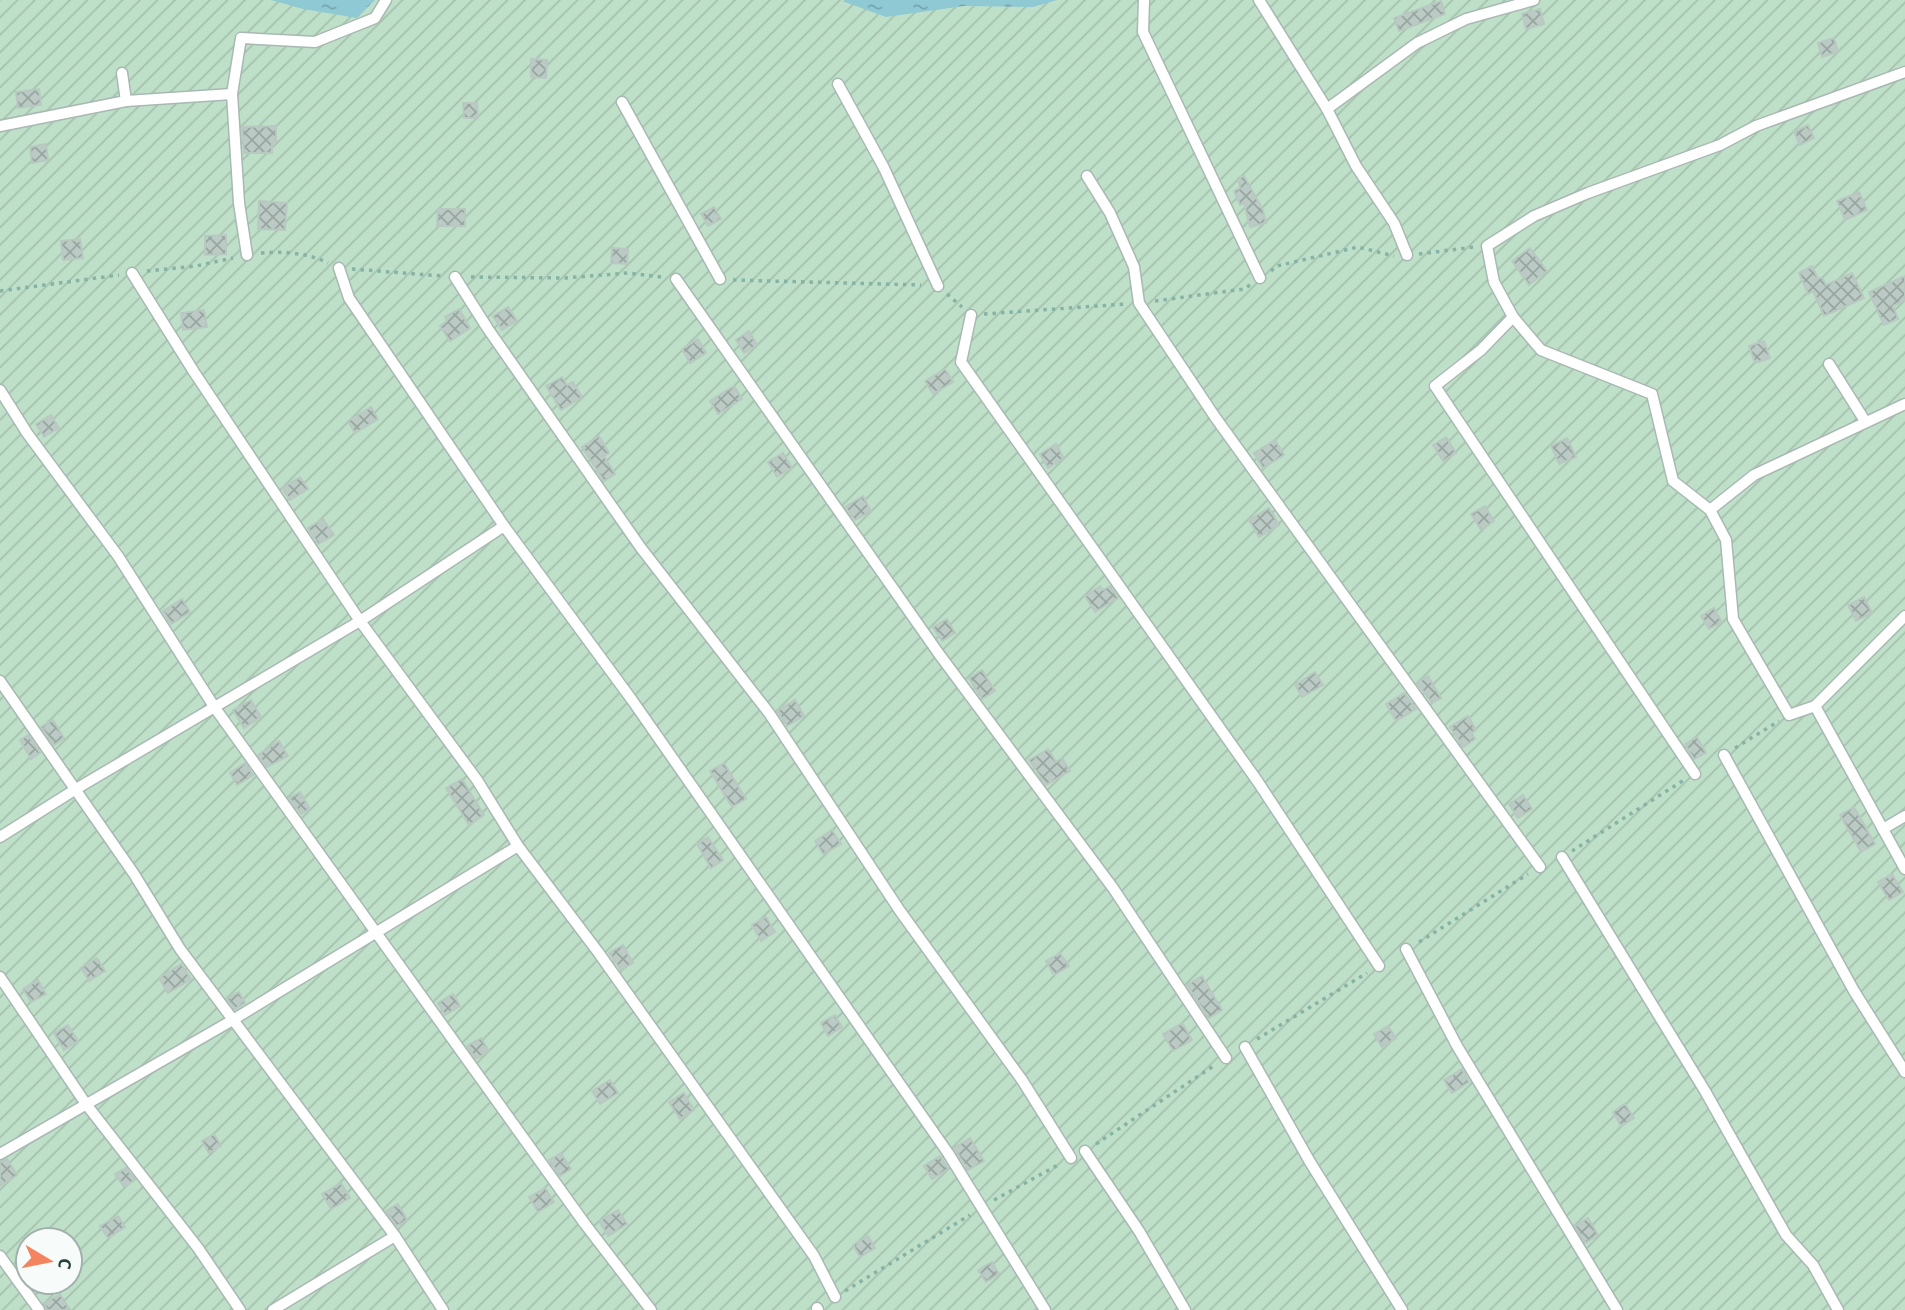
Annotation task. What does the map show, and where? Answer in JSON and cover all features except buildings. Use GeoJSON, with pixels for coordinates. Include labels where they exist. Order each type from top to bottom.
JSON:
{"type":"FeatureCollection","features":[{"type":"Feature","properties":{"kind":"lane"},"geometry":{"type":"LineString","coordinates":[[247,254],[239,203],[232,94],[241,38],[315,42],[374,18],[386,0]]}},
{"type":"Feature","properties":{"kind":"lane"},"geometry":{"type":"LineString","coordinates":[[1144,0],[1143,32],[1260,278]]}},
{"type":"Feature","properties":{"kind":"lane"},"geometry":{"type":"LineString","coordinates":[[1259,0],[1327,109],[1356,166],[1394,223],[1407,255]]}},
{"type":"Feature","properties":{"kind":"lane"},"geometry":{"type":"LineString","coordinates":[[1327,109],[1417,43],[1466,19],[1534,0]]}},
{"type":"Feature","properties":{"kind":"lane"},"geometry":{"type":"LineString","coordinates":[[1905,72],[1756,126],[1720,145],[1577,198],[1534,216],[1487,246],[1494,282],[1513,317],[1541,349],[1652,394],[1673,481],[1710,510],[1726,540],[1732,619],[1789,715],[1815,706],[1905,615]]}},
{"type":"Feature","properties":{"kind":"lane"},"geometry":{"type":"LineString","coordinates":[[122,73],[126,101]]}},
{"type":"Feature","properties":{"kind":"lane"},"geometry":{"type":"LineString","coordinates":[[838,84],[884,168],[938,286]]}},
{"type":"Feature","properties":{"kind":"lane"},"geometry":{"type":"LineString","coordinates":[[0,126],[126,101],[232,94]]}},
{"type":"Feature","properties":{"kind":"lane"},"geometry":{"type":"LineString","coordinates":[[622,102],[720,279]]}},
{"type":"Feature","properties":{"kind":"lane"},"geometry":{"type":"LineString","coordinates":[[1087,176],[1110,213],[1134,267],[1139,303],[1215,417],[1540,867]]}},
{"type":"Feature","properties":{"kind":"lane"},"geometry":{"type":"LineString","coordinates":[[339,268],[349,298],[503,526],[632,700],[983,1206],[1045,1310]]}},
{"type":"Feature","properties":{"kind":"lane"},"geometry":{"type":"LineString","coordinates":[[132,273],[194,372],[360,621],[477,780],[518,846],[598,952],[814,1256],[835,1297]]}},
{"type":"Feature","properties":{"kind":"lane"},"geometry":{"type":"LineString","coordinates":[[455,277],[488,329],[641,548],[769,713],[900,911],[1022,1080],[1071,1158]]}},
{"type":"Feature","properties":{"kind":"lane"},"geometry":{"type":"LineString","coordinates":[[676,279],[939,654],[1113,888],[1226,1058]]}},
{"type":"Feature","properties":{"kind":"lane"},"geometry":{"type":"LineString","coordinates":[[971,315],[961,362],[1258,782],[1379,966]]}},
{"type":"Feature","properties":{"kind":"lane"},"geometry":{"type":"LineString","coordinates":[[1513,317],[1481,350],[1435,386],[1695,774]]}},
{"type":"Feature","properties":{"kind":"lane"},"geometry":{"type":"LineString","coordinates":[[1829,363],[1865,421]]}},
{"type":"Feature","properties":{"kind":"lane"},"geometry":{"type":"LineString","coordinates":[[0,390],[27,433],[118,556],[215,708],[375,934],[651,1310]]}},
{"type":"Feature","properties":{"kind":"lane"},"geometry":{"type":"LineString","coordinates":[[1710,510],[1754,475],[1905,404]]}},
{"type":"Feature","properties":{"kind":"lane"},"geometry":{"type":"LineString","coordinates":[[0,837],[360,621],[503,526]]}},
{"type":"Feature","properties":{"kind":"lane"},"geometry":{"type":"LineString","coordinates":[[0,681],[76,789],[231,1021],[395,1236],[443,1310]]}},
{"type":"Feature","properties":{"kind":"lane"},"geometry":{"type":"LineString","coordinates":[[1815,706],[1905,869]]}},
{"type":"Feature","properties":{"kind":"lane"},"geometry":{"type":"LineString","coordinates":[[1724,755],[1854,991],[1905,1072]]}},
{"type":"Feature","properties":{"kind":"lane"},"geometry":{"type":"LineString","coordinates":[[1882,829],[1905,816]]}},
{"type":"Feature","properties":{"kind":"lane"},"geometry":{"type":"LineString","coordinates":[[0,1154],[231,1021],[518,846]]}},
{"type":"Feature","properties":{"kind":"lane"},"geometry":{"type":"LineString","coordinates":[[1562,857],[1705,1091],[1786,1236],[1813,1265],[1838,1310]]}},
{"type":"Feature","properties":{"kind":"lane"},"geometry":{"type":"LineString","coordinates":[[1406,950],[1457,1046],[1617,1310]]}},
{"type":"Feature","properties":{"kind":"lane"},"geometry":{"type":"LineString","coordinates":[[0,977],[86,1104],[198,1248],[240,1310]]}},
{"type":"Feature","properties":{"kind":"lane"},"geometry":{"type":"LineString","coordinates":[[1245,1046],[1310,1162],[1402,1310]]}},
{"type":"Feature","properties":{"kind":"lane"},"geometry":{"type":"LineString","coordinates":[[1085,1151],[1139,1231],[1185,1310]]}},
{"type":"Feature","properties":{"kind":"lane"},"geometry":{"type":"LineString","coordinates":[[273,1310],[395,1236]]}},
{"type":"Feature","properties":{"kind":"lane"},"geometry":{"type":"LineString","coordinates":[[0,1256],[39,1310]]}},
{"type":"Feature","properties":{"kind":"path"},"geometry":{"type":"LineString","coordinates":[[720,279],[938,286],[971,315],[1139,303],[1244,289],[1277,266],[1358,247],[1389,257],[1487,246]]}},
{"type":"Feature","properties":{"kind":"path"},"geometry":{"type":"LineString","coordinates":[[0,292],[196,266],[247,254],[280,251],[318,258],[339,268],[455,277],[565,278],[628,273],[676,279]]}},
{"type":"Feature","properties":{"kind":"path"},"geometry":{"type":"LineString","coordinates":[[1724,755],[1789,715]]}},
{"type":"Feature","properties":{"kind":"path"},"geometry":{"type":"LineString","coordinates":[[1562,857],[1695,774]]}},
{"type":"Feature","properties":{"kind":"path"},"geometry":{"type":"LineString","coordinates":[[1406,950],[1540,867]]}},
{"type":"Feature","properties":{"kind":"path"},"geometry":{"type":"LineString","coordinates":[[1245,1046],[1379,966]]}},
{"type":"Feature","properties":{"kind":"path"},"geometry":{"type":"LineString","coordinates":[[1085,1151],[1226,1058]]}},
{"type":"Feature","properties":{"kind":"path"},"geometry":{"type":"LineString","coordinates":[[835,1297],[983,1206],[1071,1158]]}},
{"type":"Feature","properties":{"kind":"green space"},"geometry":{"type":"Polygon","coordinates":[[[0,0],[1905,0],[1905,1310],[0,1310],[0,0]]]}},
{"type":"Feature","properties":{"kind":"water"},"geometry":{"type":"Polygon","coordinates":[[[271,0],[375,0],[357,18],[303,9],[271,0]]]}},
{"type":"Feature","properties":{"kind":"water"},"geometry":{"type":"Polygon","coordinates":[[[1057,0],[1033,7],[964,6],[886,17],[842,1],[1057,0]]]}}]}
